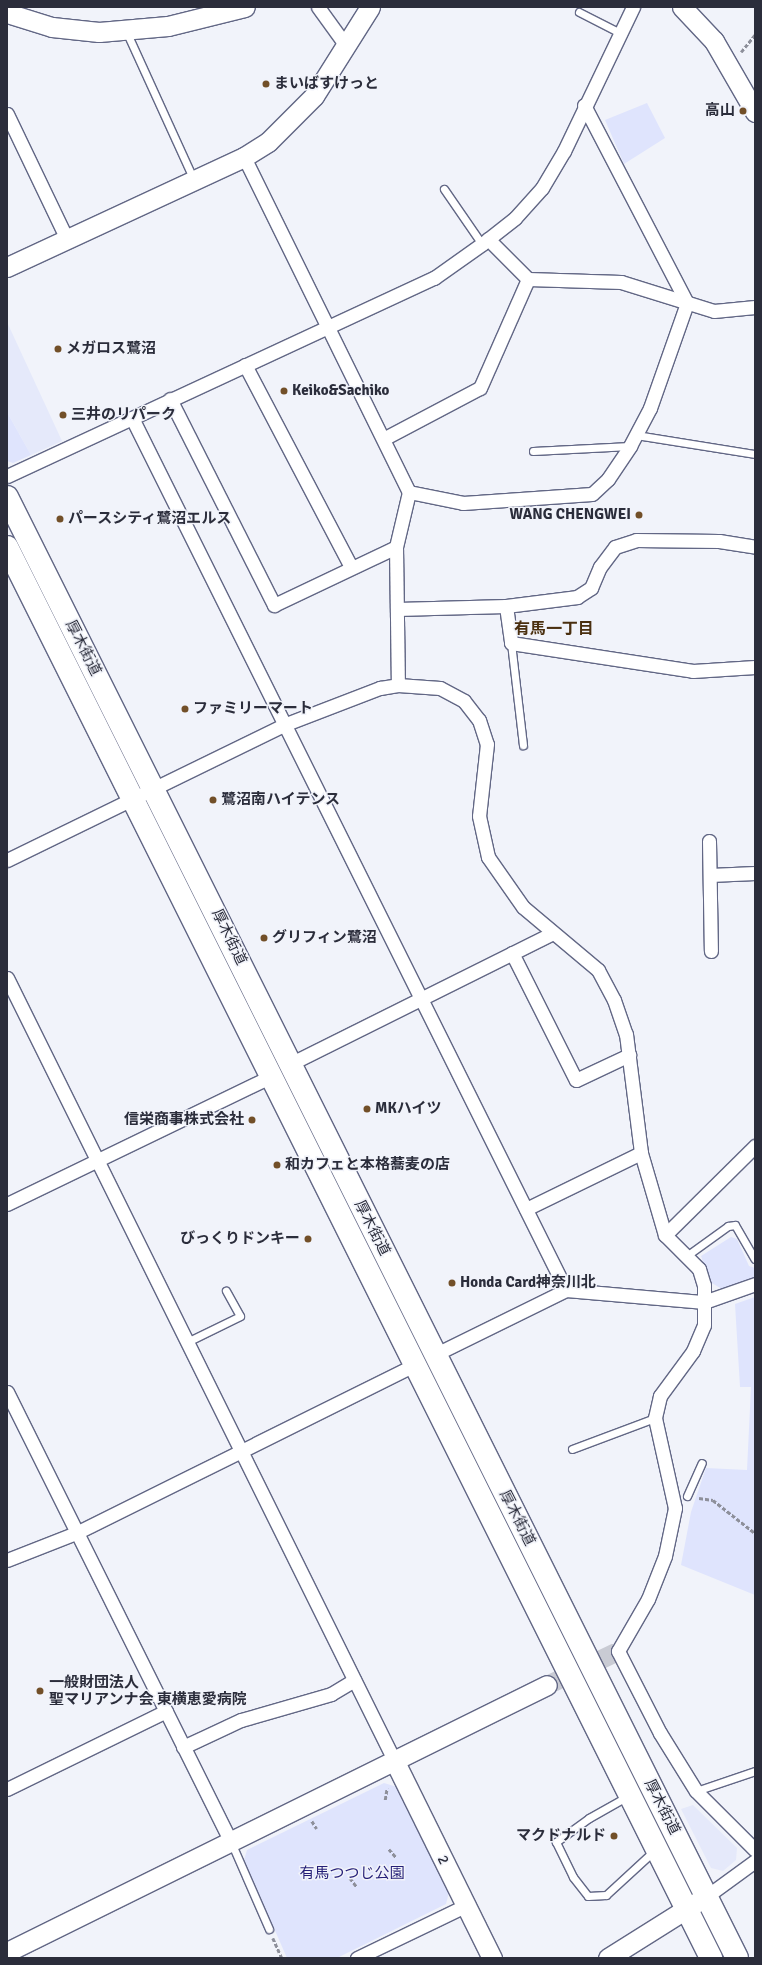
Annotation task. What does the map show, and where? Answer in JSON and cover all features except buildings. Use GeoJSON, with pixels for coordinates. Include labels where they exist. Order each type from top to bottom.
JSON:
{"type":"FeatureCollection","features":[{"type":"Feature","properties":{"kind":"highway","name":"厚木街道"},"geometry":{"type":"LineString","coordinates":[[7,498],[737,1958]]}},
{"type":"Feature","properties":{"kind":"highway","name":"厚木街道"},"geometry":{"type":"LineString","coordinates":[[7,547],[416,1364],[711,1958]]}},
{"type":"Feature","properties":{"kind":"street"},"geometry":{"type":"LineString","coordinates":[[7,13],[52,27],[126,31],[168,26],[245,7]]}},
{"type":"Feature","properties":{"kind":"street"},"geometry":{"type":"LineString","coordinates":[[318,7],[347,47]]}},
{"type":"Feature","properties":{"kind":"street"},"geometry":{"type":"LineString","coordinates":[[7,267],[244,157],[268,142],[296,116],[347,47],[370,7]]}},
{"type":"Feature","properties":{"kind":"street"},"geometry":{"type":"LineString","coordinates":[[7,476],[170,399],[434,278],[485,242],[515,218],[542,188],[634,7]]}},
{"type":"Feature","properties":{"kind":"street"},"geometry":{"type":"LineString","coordinates":[[682,7],[714,42],[755,112]]}},
{"type":"Feature","properties":{"kind":"street"},"geometry":{"type":"LineString","coordinates":[[409,492],[463,503],[592,494],[608,479],[633,441],[650,408],[687,303],[584,105]]}},
{"type":"Feature","properties":{"kind":"street"},"geometry":{"type":"LineString","coordinates":[[7,114],[67,239]]}},
{"type":"Feature","properties":{"kind":"street"},"geometry":{"type":"LineString","coordinates":[[244,157],[385,438],[409,492],[396,547],[398,685]]}},
{"type":"Feature","properties":{"kind":"street"},"geometry":{"type":"LineString","coordinates":[[485,242],[528,279],[621,282],[714,311],[755,307]]}},
{"type":"Feature","properties":{"kind":"street"},"geometry":{"type":"LineString","coordinates":[[385,438],[480,388],[528,279]]}},
{"type":"Feature","properties":{"kind":"street"},"geometry":{"type":"LineString","coordinates":[[245,365],[351,567]]}},
{"type":"Feature","properties":{"kind":"street"},"geometry":{"type":"LineString","coordinates":[[170,399],[274,604],[396,547]]}},
{"type":"Feature","properties":{"kind":"street"},"geometry":{"type":"LineString","coordinates":[[132,418],[286,724],[566,1290]]}},
{"type":"Feature","properties":{"kind":"street"},"geometry":{"type":"LineString","coordinates":[[397,609],[506,606],[577,597],[591,588],[600,567],[615,547],[636,540],[719,541],[755,547]]}},
{"type":"Feature","properties":{"kind":"street"},"geometry":{"type":"LineString","coordinates":[[506,606],[511,643],[693,671],[755,667]]}},
{"type":"Feature","properties":{"kind":"street"},"geometry":{"type":"LineString","coordinates":[[7,860],[286,724],[380,688],[398,685],[440,688],[464,700],[479,720],[487,744],[479,816],[488,857],[523,907],[551,934],[598,970],[614,1000],[629,1055],[641,1153],[665,1235],[685,1257],[699,1269],[704,1285],[701,1332],[693,1351],[660,1396],[656,1418],[675,1508],[665,1556],[648,1599],[618,1650],[660,1733],[696,1791],[755,1850]]}},
{"type":"Feature","properties":{"kind":"street"},"geometry":{"type":"LineString","coordinates":[[709,842],[711,951]]}},
{"type":"Feature","properties":{"kind":"street"},"geometry":{"type":"LineString","coordinates":[[710,875],[755,873]]}},
{"type":"Feature","properties":{"kind":"street"},"geometry":{"type":"LineString","coordinates":[[290,1064],[551,934]]}},
{"type":"Feature","properties":{"kind":"street"},"geometry":{"type":"LineString","coordinates":[[512,954],[576,1080],[629,1055]]}},
{"type":"Feature","properties":{"kind":"street"},"geometry":{"type":"LineString","coordinates":[[7,978],[395,1762]]}},
{"type":"Feature","properties":{"kind":"street"},"geometry":{"type":"LineString","coordinates":[[7,1204],[272,1076]]}},
{"type":"Feature","properties":{"kind":"street"},"geometry":{"type":"LineString","coordinates":[[665,1235],[755,1146]]}},
{"type":"Feature","properties":{"kind":"street"},"geometry":{"type":"LineString","coordinates":[[526,1209],[641,1153]]}},
{"type":"Feature","properties":{"kind":"street"},"geometry":{"type":"LineString","coordinates":[[436,1354],[566,1290],[704,1302],[755,1284]]}},
{"type":"Feature","properties":{"kind":"street"},"geometry":{"type":"LineString","coordinates":[[7,1560],[76,1533],[240,1449],[416,1364]]}},
{"type":"Feature","properties":{"kind":"street"},"geometry":{"type":"LineString","coordinates":[[7,1392],[231,1842]]}},
{"type":"Feature","properties":{"kind":"street"},"geometry":{"type":"LineString","coordinates":[[184,1747],[241,1720],[330,1694],[354,1680]]}},
{"type":"Feature","properties":{"kind":"street"},"geometry":{"type":"LineString","coordinates":[[7,1952],[395,1762],[547,1685]]}},
{"type":"Feature","properties":{"kind":"street"},"geometry":{"type":"LineString","coordinates":[[7,1789],[166,1711]]}},
{"type":"Feature","properties":{"kind":"street","name":"2"},"geometry":{"type":"LineString","coordinates":[[395,1762],[492,1958]]}},
{"type":"Feature","properties":{"kind":"street"},"geometry":{"type":"LineString","coordinates":[[608,1958],[707,1896],[755,1861]]}},
{"type":"Feature","properties":{"kind":"street"},"geometry":{"type":"LineString","coordinates":[[357,1958],[465,1906]]}},
{"type":"Feature","properties":{"kind":"lane"},"geometry":{"type":"LineString","coordinates":[[579,12],[620,33]]}},
{"type":"Feature","properties":{"kind":"lane"},"geometry":{"type":"LineString","coordinates":[[126,31],[194,180]]}},
{"type":"Feature","properties":{"kind":"lane"},"geometry":{"type":"LineString","coordinates":[[444,189],[485,242]]}},
{"type":"Feature","properties":{"kind":"lane"},"geometry":{"type":"LineString","coordinates":[[532,451],[633,441],[755,454]]}},
{"type":"Feature","properties":{"kind":"lane"},"geometry":{"type":"LineString","coordinates":[[511,643],[522,745]]}},
{"type":"Feature","properties":{"kind":"lane"},"geometry":{"type":"LineString","coordinates":[[685,1257],[728,1226],[735,1225],[755,1260]]}},
{"type":"Feature","properties":{"kind":"lane"},"geometry":{"type":"LineString","coordinates":[[187,1342],[240,1316],[226,1291]]}},
{"type":"Feature","properties":{"kind":"lane"},"geometry":{"type":"LineString","coordinates":[[572,1449],[656,1418]]}},
{"type":"Feature","properties":{"kind":"lane"},"geometry":{"type":"LineString","coordinates":[[687,1496],[702,1463]]}},
{"type":"Feature","properties":{"kind":"lane"},"geometry":{"type":"LineString","coordinates":[[696,1791],[755,1771]]}},
{"type":"Feature","properties":{"kind":"lane"},"geometry":{"type":"LineString","coordinates":[[630,1795],[588,1818],[556,1842],[573,1878],[588,1896],[606,1895],[656,1848]]}},
{"type":"Feature","properties":{"kind":"lane"},"geometry":{"type":"LineString","coordinates":[[231,1842],[269,1929]]}},
{"type":"Feature","properties":{"kind":"path"},"geometry":{"type":"LineString","coordinates":[[738,55],[755,35]]}},
{"type":"Feature","properties":{"kind":"path"},"geometry":{"type":"LineString","coordinates":[[687,1496],[713,1500],[755,1533]]}},
{"type":"Feature","properties":{"kind":"path"},"geometry":{"type":"LineString","coordinates":[[389,1849],[396,1857]]}},
{"type":"Feature","properties":{"kind":"path"},"geometry":{"type":"LineString","coordinates":[[350,1878],[357,1887]]}},
{"type":"Feature","properties":{"kind":"path"},"geometry":{"type":"LineString","coordinates":[[269,1929],[282,1958]]}},
{"type":"Feature","properties":{"kind":"shaded area"},"geometry":{"type":"Polygon","coordinates":[[[7,322],[62,441],[31,455],[7,412],[7,322]]]}},
{"type":"Feature","properties":{"kind":"shaded area"},"geometry":{"type":"Polygon","coordinates":[[[693,1805],[737,1848],[736,1860],[723,1871],[711,1868],[681,1809],[693,1805]]]}},
{"type":"Feature","properties":{"kind":"green space"},"geometry":{"type":"Polygon","coordinates":[[[647,103],[665,138],[624,164],[605,120],[647,103]]]}},
{"type":"Feature","properties":{"kind":"green space"},"geometry":{"type":"Polygon","coordinates":[[[7,412],[31,455],[13,463],[7,461],[7,412]]]}},
{"type":"Feature","properties":{"kind":"green space"},"geometry":{"type":"Polygon","coordinates":[[[731,1237],[737,1239],[749,1266],[755,1268],[755,1278],[722,1289],[710,1282],[701,1256],[731,1237]]]}},
{"type":"Feature","properties":{"kind":"green space"},"geometry":{"type":"Polygon","coordinates":[[[755,1297],[755,1595],[681,1565],[691,1512],[706,1468],[747,1470],[751,1387],[740,1387],[735,1304],[755,1297]]]}},
{"type":"Feature","properties":{"kind":"green space","name":"有馬つつじ公園"},"geometry":{"type":"Polygon","coordinates":[[[384,1783],[397,1787],[449,1892],[446,1904],[337,1958],[287,1958],[244,1860],[247,1850],[384,1783]]]}},
{"type":"Feature","properties":{"kind":"tunnel"},"geometry":{"type":"LineString","coordinates":[[547,1685],[618,1651]]}},
{"type":"Feature","properties":{"kind":"place","name":"まいばすけっと"},"geometry":{"type":"Point","coordinates":[266,84]}},
{"type":"Feature","properties":{"kind":"place","name":"高山"},"geometry":{"type":"Point","coordinates":[743,111]}},
{"type":"Feature","properties":{"kind":"place","name":"メガロス鷺沼"},"geometry":{"type":"Point","coordinates":[58,349]}},
{"type":"Feature","properties":{"kind":"place","name":"Keiko&Sachiko"},"geometry":{"type":"Point","coordinates":[284,391]}},
{"type":"Feature","properties":{"kind":"place","name":"三井のリパーク"},"geometry":{"type":"Point","coordinates":[63,415]}},
{"type":"Feature","properties":{"kind":"place","name":"WANG CHENGWEI"},"geometry":{"type":"Point","coordinates":[639,515]}},
{"type":"Feature","properties":{"kind":"place","name":"パースシティ鷺沼エルス"},"geometry":{"type":"Point","coordinates":[60,519]}},
{"type":"Feature","properties":{"kind":"place","name":"ファミリーマート"},"geometry":{"type":"Point","coordinates":[185,709]}},
{"type":"Feature","properties":{"kind":"place","name":"鷺沼南ハイテンス"},"geometry":{"type":"Point","coordinates":[213,800]}},
{"type":"Feature","properties":{"kind":"place","name":"グリフィン鷺沼"},"geometry":{"type":"Point","coordinates":[264,938]}},
{"type":"Feature","properties":{"kind":"place","name":"MKハイツ"},"geometry":{"type":"Point","coordinates":[367,1109]}},
{"type":"Feature","properties":{"kind":"place","name":"信栄商事株式会社"},"geometry":{"type":"Point","coordinates":[252,1120]}},
{"type":"Feature","properties":{"kind":"place","name":"和カフェと本格蕎麦の店"},"geometry":{"type":"Point","coordinates":[277,1165]}},
{"type":"Feature","properties":{"kind":"place","name":"びっくりドンキー"},"geometry":{"type":"Point","coordinates":[308,1239]}},
{"type":"Feature","properties":{"kind":"place","name":"Honda Card神奈川北"},"geometry":{"type":"Point","coordinates":[452,1283]}},
{"type":"Feature","properties":{"kind":"place","name":"一般財団法人 聖マリアンナ会 東横恵愛病院"},"geometry":{"type":"Point","coordinates":[40,1691]}},
{"type":"Feature","properties":{"kind":"place","name":"マクドナルド"},"geometry":{"type":"Point","coordinates":[614,1836]}},
{"type":"Feature","properties":{"kind":"district","name":"有馬一丁目"},"geometry":{"type":"Point","coordinates":[554,629]}}]}
